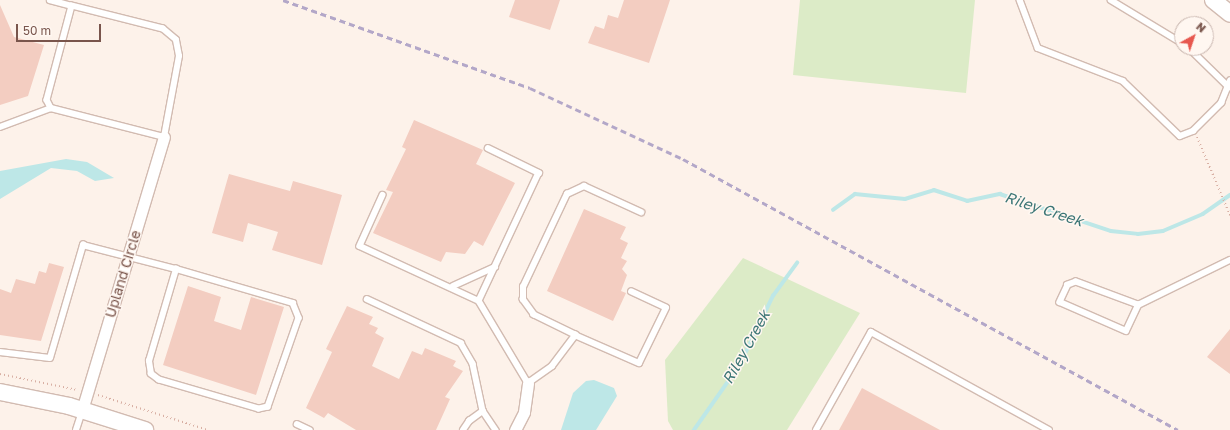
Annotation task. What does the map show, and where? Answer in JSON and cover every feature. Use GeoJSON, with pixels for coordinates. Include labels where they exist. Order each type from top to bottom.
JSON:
{"type":"FeatureCollection","features":[{"type":"Feature","properties":{"kind":"street"},"geometry":{"type":"LineString","coordinates":[[1214,0],[1230,14]]}},
{"type":"Feature","properties":{"kind":"street","name":"Upland Circle"},"geometry":{"type":"LineString","coordinates":[[82,410],[164,137]]}},
{"type":"Feature","properties":{"kind":"street"},"geometry":{"type":"LineString","coordinates":[[515,430],[524,412],[528,383]]}},
{"type":"Feature","properties":{"kind":"street"},"geometry":{"type":"LineString","coordinates":[[0,392],[82,410],[145,430]]}},
{"type":"Feature","properties":{"kind":"lane"},"geometry":{"type":"LineString","coordinates":[[0,127],[50,108],[164,137],[179,56],[176,40],[164,29],[50,0]]}},
{"type":"Feature","properties":{"kind":"lane"},"geometry":{"type":"LineString","coordinates":[[1020,0],[1038,48],[1123,81],[1180,136],[1194,130],[1221,103],[1229,84],[1198,56]]}},
{"type":"Feature","properties":{"kind":"lane"},"geometry":{"type":"LineString","coordinates":[[1111,0],[1174,38]]}},
{"type":"Feature","properties":{"kind":"lane"},"geometry":{"type":"LineString","coordinates":[[50,108],[47,100],[72,6]]}},
{"type":"Feature","properties":{"kind":"lane"},"geometry":{"type":"LineString","coordinates":[[479,301],[539,173],[488,148]]}},
{"type":"Feature","properties":{"kind":"lane"},"geometry":{"type":"LineString","coordinates":[[631,292],[666,308],[639,363],[534,315],[527,308],[523,293],[528,276],[566,194],[584,186],[641,212]]}},
{"type":"Feature","properties":{"kind":"lane"},"geometry":{"type":"LineString","coordinates":[[383,195],[360,246],[453,286],[479,301],[528,383],[552,366],[575,335]]}},
{"type":"Feature","properties":{"kind":"lane"},"geometry":{"type":"LineString","coordinates":[[0,352],[50,358],[83,245],[176,269],[293,303],[299,318],[268,407],[259,409],[159,380],[152,374],[149,362],[176,269]]}},
{"type":"Feature","properties":{"kind":"lane"},"geometry":{"type":"LineString","coordinates":[[1138,305],[1076,282],[1068,285],[1060,302],[1063,306],[1126,332],[1138,305],[1230,260]]}},
{"type":"Feature","properties":{"kind":"lane"},"geometry":{"type":"LineString","coordinates":[[453,286],[495,267]]}},
{"type":"Feature","properties":{"kind":"lane"},"geometry":{"type":"LineString","coordinates":[[367,299],[461,343],[473,364],[483,411],[496,430]]}},
{"type":"Feature","properties":{"kind":"lane"},"geometry":{"type":"LineString","coordinates":[[816,430],[871,332],[1049,430]]}},
{"type":"Feature","properties":{"kind":"lane"},"geometry":{"type":"LineString","coordinates":[[76,430],[82,410]]}},
{"type":"Feature","properties":{"kind":"lane"},"geometry":{"type":"LineString","coordinates":[[463,430],[469,421],[483,411]]}},
{"type":"Feature","properties":{"kind":"lane"},"geometry":{"type":"LineString","coordinates":[[296,424],[310,430]]}},
{"type":"Feature","properties":{"kind":"path"},"geometry":{"type":"LineString","coordinates":[[1194,130],[1230,216]]}},
{"type":"Feature","properties":{"kind":"path"},"geometry":{"type":"LineString","coordinates":[[0,374],[87,392],[208,430]]}},
{"type":"Feature","properties":{"kind":"green space"},"geometry":{"type":"Polygon","coordinates":[[[800,0],[975,0],[966,93],[793,75],[800,0]]]}},
{"type":"Feature","properties":{"kind":"green space"},"geometry":{"type":"Polygon","coordinates":[[[743,258],[860,313],[787,430],[673,430],[668,421],[665,360],[743,258]]]}},
{"type":"Feature","properties":{"kind":"water"},"geometry":{"type":"Polygon","coordinates":[[[66,159],[87,162],[114,178],[95,181],[77,171],[51,168],[0,199],[0,171],[66,159]]]}},
{"type":"Feature","properties":{"kind":"water"},"geometry":{"type":"Polygon","coordinates":[[[594,380],[614,388],[617,396],[596,430],[561,430],[573,393],[586,381],[594,380]]]}},
{"type":"Feature","properties":{"kind":"building"},"geometry":{"type":"Polygon","coordinates":[[[515,0],[560,0],[550,30],[509,17],[515,0]]]}},
{"type":"Feature","properties":{"kind":"building"},"geometry":{"type":"Polygon","coordinates":[[[624,0],[670,0],[649,63],[588,43],[595,26],[604,29],[608,15],[618,18],[624,0]]]}},
{"type":"Feature","properties":{"kind":"building"},"geometry":{"type":"Polygon","coordinates":[[[0,5],[14,37],[44,45],[28,96],[0,105],[0,5]]]}},
{"type":"Feature","properties":{"kind":"building"},"geometry":{"type":"Polygon","coordinates":[[[414,120],[483,150],[476,164],[515,183],[483,246],[474,241],[465,254],[446,252],[441,262],[373,233],[393,192],[386,190],[406,149],[402,147],[414,120]]]}},
{"type":"Feature","properties":{"kind":"building"},"geometry":{"type":"Polygon","coordinates":[[[229,174],[290,191],[293,181],[342,195],[322,265],[272,250],[278,232],[248,223],[243,242],[212,233],[229,174]]]}},
{"type":"Feature","properties":{"kind":"building"},"geometry":{"type":"Polygon","coordinates":[[[584,209],[626,227],[620,239],[628,243],[621,258],[627,261],[622,269],[627,275],[621,291],[626,293],[613,321],[547,291],[584,209]]]}},
{"type":"Feature","properties":{"kind":"building"},"geometry":{"type":"Polygon","coordinates":[[[49,263],[64,267],[41,341],[0,335],[0,289],[11,293],[16,279],[35,284],[39,271],[46,273],[49,263]]]}},
{"type":"Feature","properties":{"kind":"building"},"geometry":{"type":"Polygon","coordinates":[[[188,286],[221,297],[214,321],[241,330],[251,297],[284,307],[256,395],[163,365],[188,286]]]}},
{"type":"Feature","properties":{"kind":"building"},"geometry":{"type":"Polygon","coordinates":[[[347,306],[373,317],[369,324],[378,328],[375,333],[384,338],[372,366],[399,379],[412,351],[422,355],[425,348],[456,361],[453,366],[463,371],[445,397],[450,399],[436,430],[356,430],[328,413],[324,418],[306,408],[332,352],[326,349],[347,306]]]}},
{"type":"Feature","properties":{"kind":"building"},"geometry":{"type":"Polygon","coordinates":[[[1230,329],[1230,374],[1207,357],[1230,329]]]}},
{"type":"Feature","properties":{"kind":"building"},"geometry":{"type":"Polygon","coordinates":[[[862,388],[940,430],[839,430],[862,388]]]}},
{"type":"Feature","properties":{"kind":"waterway","name":"Riley Creek"},"geometry":{"type":"LineString","coordinates":[[833,210],[855,194],[905,199],[934,190],[967,201],[1000,194],[1111,231],[1138,234],[1163,231],[1203,214],[1230,195]]}},
{"type":"Feature","properties":{"kind":"waterway","name":"Riley Creek"},"geometry":{"type":"LineString","coordinates":[[694,430],[739,366],[773,296],[797,263]]}},
{"type":"Feature","properties":{"kind":"railway"},"geometry":{"type":"LineString","coordinates":[[283,0],[530,88],[683,159],[1178,430]]}}]}
